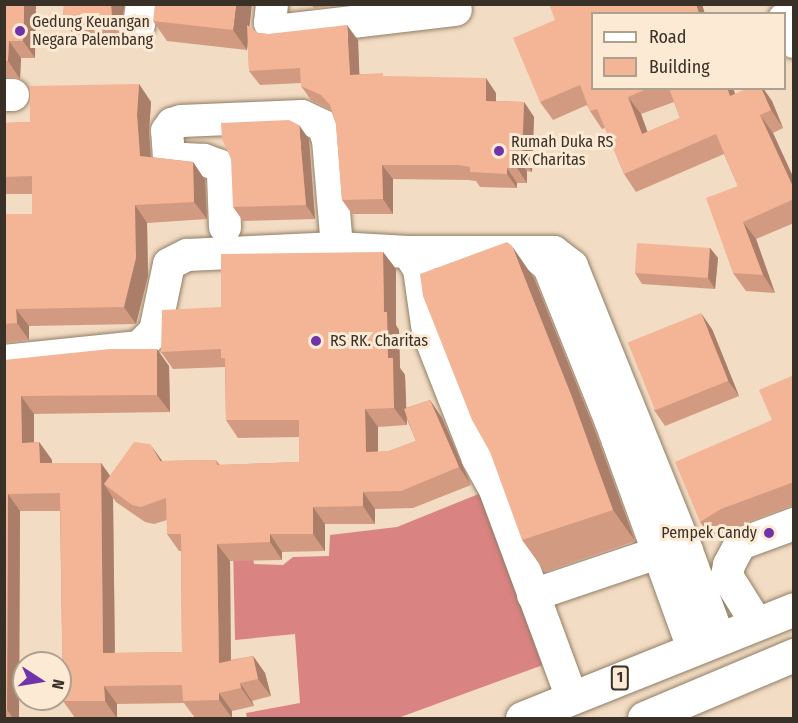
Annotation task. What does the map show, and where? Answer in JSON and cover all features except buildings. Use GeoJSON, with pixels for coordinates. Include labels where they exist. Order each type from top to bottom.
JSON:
{"type":"FeatureCollection","features":[{"type":"Feature","properties":{"kind":"highway","name":"1"},"geometry":{"type":"LineString","coordinates":[[522,718],[794,609]]}},
{"type":"Feature","properties":{"kind":"highway"},"geometry":{"type":"LineString","coordinates":[[645,718],[794,655]]}},
{"type":"Feature","properties":{"kind":"street"},"geometry":{"type":"LineString","coordinates":[[272,4],[270,23],[276,31],[456,10]]}},
{"type":"Feature","properties":{"kind":"street"},"geometry":{"type":"LineString","coordinates":[[786,24],[794,42]]}},
{"type":"Feature","properties":{"kind":"street"},"geometry":{"type":"LineString","coordinates":[[225,227],[223,174],[219,166],[204,160],[169,158],[167,131],[172,124],[182,122],[302,116],[323,126],[327,140],[338,248]]}},
{"type":"Feature","properties":{"kind":"street"},"geometry":{"type":"LineString","coordinates":[[4,361],[139,347],[155,332],[169,264],[188,255],[338,248],[408,252],[554,252],[572,266],[687,551],[706,644]]}},
{"type":"Feature","properties":{"kind":"street"},"geometry":{"type":"LineString","coordinates":[[408,252],[419,269],[428,332],[478,459],[495,490],[572,698]]}},
{"type":"Feature","properties":{"kind":"street"},"geometry":{"type":"LineString","coordinates":[[532,252],[549,267],[660,552],[706,644]]}},
{"type":"Feature","properties":{"kind":"street"},"geometry":{"type":"LineString","coordinates":[[757,624],[727,576],[729,565],[740,544],[794,524]]}},
{"type":"Feature","properties":{"kind":"street"},"geometry":{"type":"LineString","coordinates":[[534,595],[660,552]]}},
{"type":"Feature","properties":{"kind":"shaded area"},"geometry":{"type":"Polygon","coordinates":[[[486,491],[543,665],[398,718],[247,718],[246,713],[300,703],[295,634],[235,640],[233,544],[251,545],[254,564],[283,565],[293,557],[329,556],[330,535],[397,527],[486,491]]]}},
{"type":"Feature","properties":{"kind":"place","name":"Gedung Keuangan Negara Palembang"},"geometry":{"type":"Point","coordinates":[20,31]}},
{"type":"Feature","properties":{"kind":"place","name":"Rumah Duka RS RK Charitas"},"geometry":{"type":"Point","coordinates":[499,151]}},
{"type":"Feature","properties":{"kind":"place","name":"RS RK. Charitas"},"geometry":{"type":"Point","coordinates":[316,341]}},
{"type":"Feature","properties":{"kind":"place","name":"Pempek Candy"},"geometry":{"type":"Point","coordinates":[769,533]}}]}
